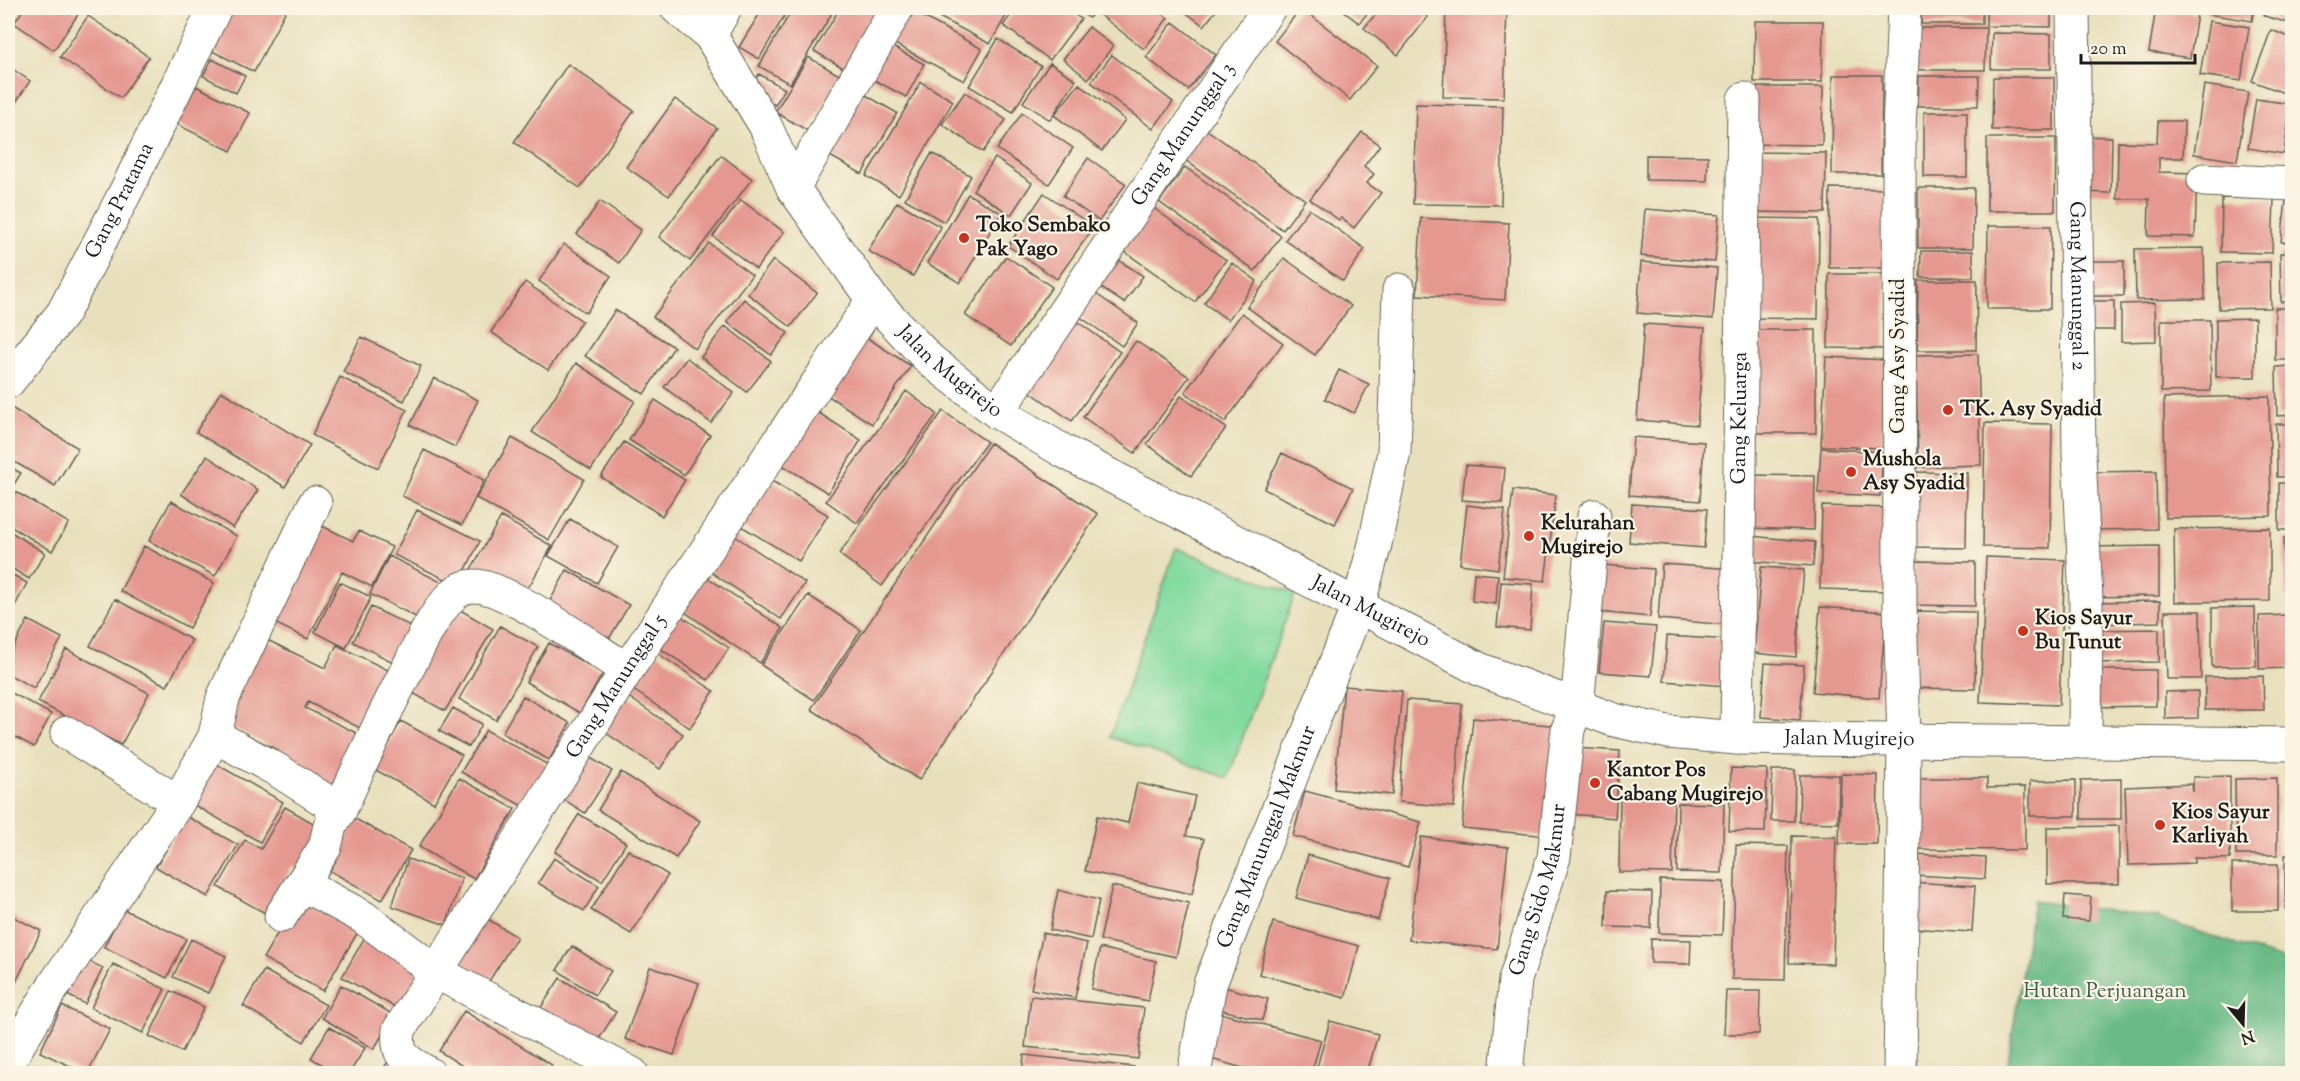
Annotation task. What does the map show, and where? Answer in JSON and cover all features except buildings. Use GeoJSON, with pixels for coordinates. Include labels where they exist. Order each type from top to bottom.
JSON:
{"type":"FeatureCollection","features":[{"type":"Feature","properties":{"kind":"street","name":"Gang Pratama"},"geometry":{"type":"LineString","coordinates":[[8,382],[63,312],[126,191],[215,8]]}},
{"type":"Feature","properties":{"kind":"street","name":"Jalan Mugirejo"},"geometry":{"type":"LineString","coordinates":[[677,8],[718,21],[793,188],[873,300],[930,360],[997,411],[1065,452],[1481,670],[1614,720],[1668,732],[1737,738],[2292,744]]}},
{"type":"Feature","properties":{"kind":"street"},"geometry":{"type":"LineString","coordinates":[[793,188],[897,8]]}},
{"type":"Feature","properties":{"kind":"street","name":"Gang Manunggal 3"},"geometry":{"type":"LineString","coordinates":[[997,411],[1269,8]]}},
{"type":"Feature","properties":{"kind":"street","name":"Gang Asy Syadid"},"geometry":{"type":"LineString","coordinates":[[1900,1074],[1904,741],[1899,605],[1899,131],[1904,8]]}},
{"type":"Feature","properties":{"kind":"street","name":"Gang Manunggal 2"},"geometry":{"type":"LineString","coordinates":[[2073,8],[2079,453],[2086,600],[2085,742]]}},
{"type":"Feature","properties":{"kind":"street","name":"Gang Keluarga"},"geometry":{"type":"LineString","coordinates":[[1737,738],[1744,99]]}},
{"type":"Feature","properties":{"kind":"street"},"geometry":{"type":"LineString","coordinates":[[2204,180],[2292,184]]}},
{"type":"Feature","properties":{"kind":"street","name":"Gang Manunggal Makmur"},"geometry":{"type":"LineString","coordinates":[[1194,1074],[1210,984],[1358,606],[1375,544],[1394,452],[1399,290]]}},
{"type":"Feature","properties":{"kind":"street","name":"Gang Manunggal 5"},"geometry":{"type":"LineString","coordinates":[[429,1074],[405,1059],[397,1046],[399,1030],[627,670],[873,300]]}},
{"type":"Feature","properties":{"kind":"street"},"geometry":{"type":"LineString","coordinates":[[8,1062],[17,1026],[178,802],[215,736],[224,698],[315,503]]}},
{"type":"Feature","properties":{"kind":"street","name":"Gang Sido Makmur"},"geometry":{"type":"LineString","coordinates":[[1506,1074],[1515,980],[1554,857],[1569,729],[1577,707],[1594,516]]}},
{"type":"Feature","properties":{"kind":"street"},"geometry":{"type":"LineString","coordinates":[[281,916],[325,848],[330,826],[430,626],[451,597],[465,587],[480,586],[490,589],[531,610],[627,670]]}},
{"type":"Feature","properties":{"kind":"street"},"geometry":{"type":"LineString","coordinates":[[67,733],[178,802]]}},
{"type":"Feature","properties":{"kind":"street"},"geometry":{"type":"LineString","coordinates":[[215,736],[279,771],[340,810]]}},
{"type":"Feature","properties":{"kind":"street"},"geometry":{"type":"LineString","coordinates":[[302,884],[363,917],[436,972],[632,1074]]}},
{"type":"Feature","properties":{"kind":"green space"},"geometry":{"type":"Polygon","coordinates":[[[1176,548],[1295,594],[1228,778],[1110,737],[1176,548]]]}},
{"type":"Feature","properties":{"kind":"green space","name":"Hutan Perjuangan"},"geometry":{"type":"Polygon","coordinates":[[[2033,901],[2155,917],[2287,961],[2292,967],[2292,1073],[2006,1074],[2033,901]]]}},
{"type":"Feature","properties":{"kind":"place","name":"Toko Sembako Pak Yago"},"geometry":{"type":"Point","coordinates":[964,238]}},
{"type":"Feature","properties":{"kind":"place","name":"TK. Asy Syadid"},"geometry":{"type":"Point","coordinates":[1948,410]}},
{"type":"Feature","properties":{"kind":"place","name":"Mushola Asy Syadid"},"geometry":{"type":"Point","coordinates":[1851,472]}},
{"type":"Feature","properties":{"kind":"place","name":"Kelurahan Mugirejo"},"geometry":{"type":"Point","coordinates":[1529,536]}},
{"type":"Feature","properties":{"kind":"place","name":"Kios Sayur Bu Tunut"},"geometry":{"type":"Point","coordinates":[2023,631]}},
{"type":"Feature","properties":{"kind":"place","name":"Kantor Pos Cabang Mugirejo"},"geometry":{"type":"Point","coordinates":[1595,783]}},
{"type":"Feature","properties":{"kind":"place","name":"Kios Sayur Karliyah"},"geometry":{"type":"Point","coordinates":[2160,825]}}]}
